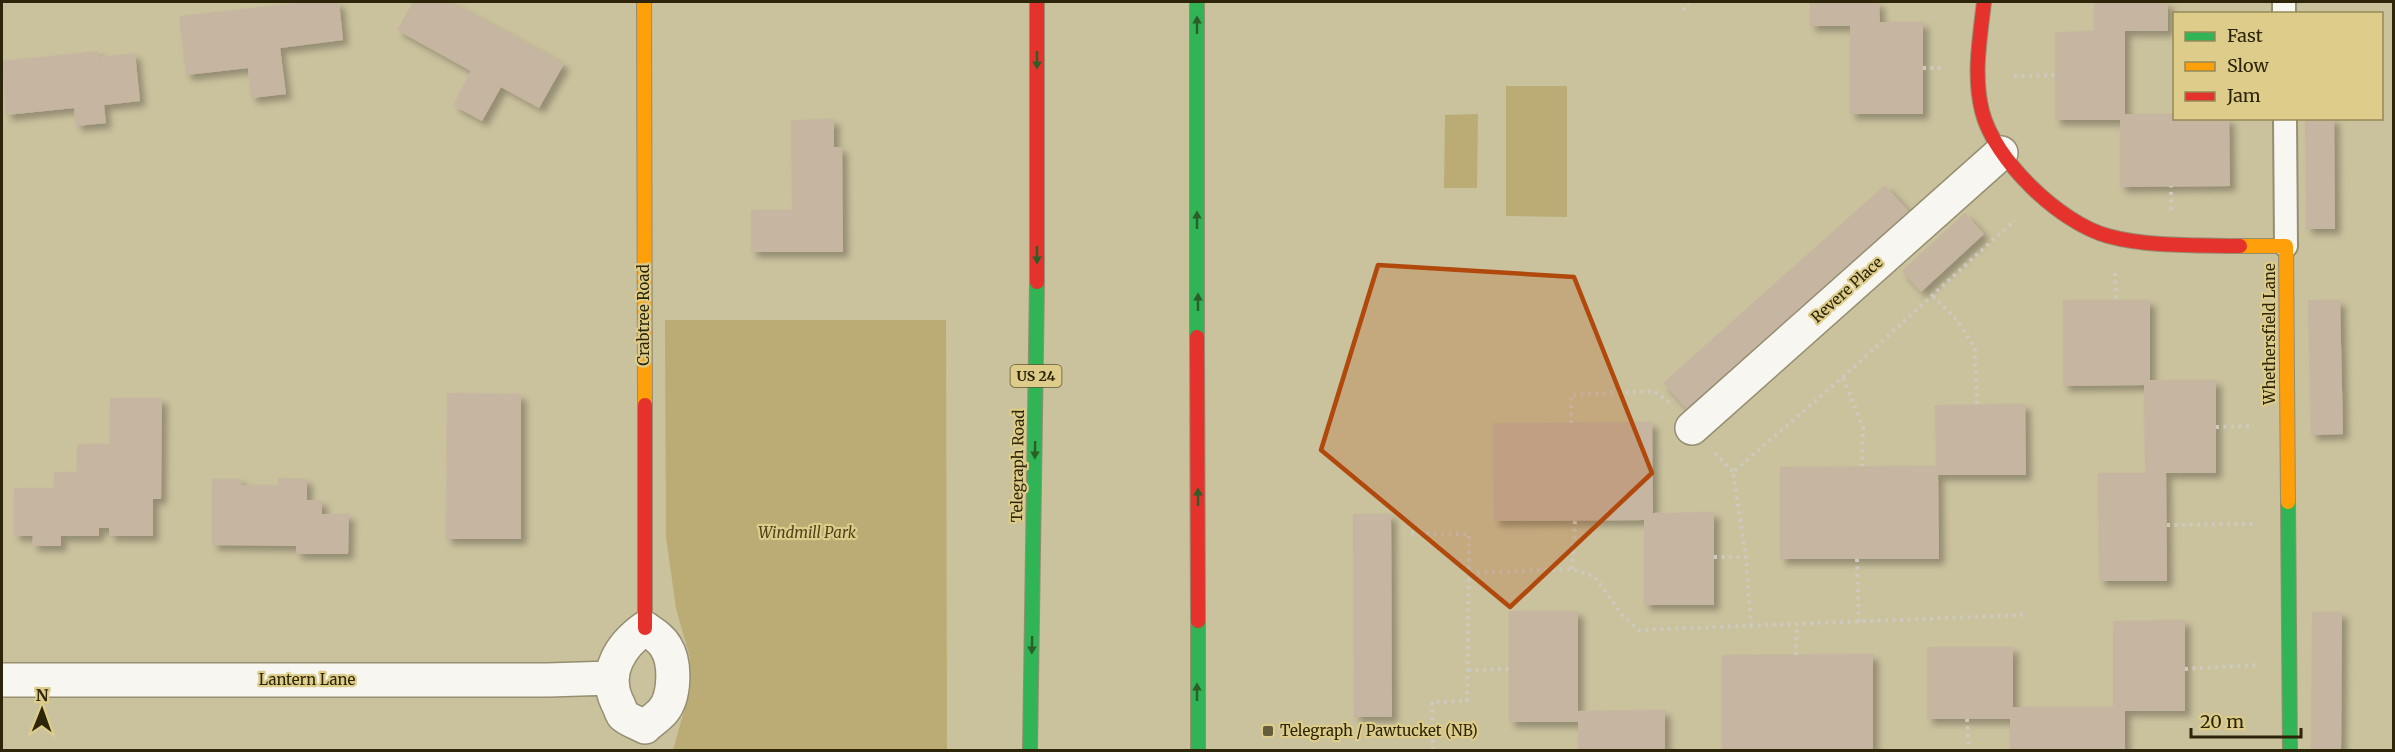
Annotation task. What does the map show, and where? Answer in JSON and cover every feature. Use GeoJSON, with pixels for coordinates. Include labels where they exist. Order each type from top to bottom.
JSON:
{"type":"FeatureCollection","features":[{"type":"Feature","properties":{"kind":"main road","name":"Crabtree Road"},"geometry":{"type":"LineString","coordinates":[[644,2],[645,628]]}},
{"type":"Feature","properties":{"kind":"main road","name":"Telegraph Road"},"geometry":{"type":"LineString","coordinates":[[1030,750],[1037,278],[1037,2]]}},
{"type":"Feature","properties":{"kind":"main road"},"geometry":{"type":"LineString","coordinates":[[1197,2],[1198,750]]}},
{"type":"Feature","properties":{"kind":"main road","name":"Whethersfield Lane"},"geometry":{"type":"LineString","coordinates":[[1984,2],[1977,66],[1982,112],[2001,153],[2032,189],[2068,217],[2107,236],[2170,245],[2286,246],[2290,750]]}},
{"type":"Feature","properties":{"kind":"street","name":"Revere Place"},"geometry":{"type":"LineString","coordinates":[[1692,428],[2001,153]]}},
{"type":"Feature","properties":{"kind":"street"},"geometry":{"type":"LineString","coordinates":[[645,628],[660,638],[667,648],[672,665],[671,686],[664,710],[645,739],[623,715],[614,696],[612,678],[617,657],[631,638],[645,628]]}},
{"type":"Feature","properties":{"kind":"street","name":"Lantern Lane"},"geometry":{"type":"LineString","coordinates":[[2,680],[612,678]]}},
{"type":"Feature","properties":{"kind":"lane"},"geometry":{"type":"LineString","coordinates":[[2285,120],[2286,246]]}},
{"type":"Feature","properties":{"kind":"path"},"geometry":{"type":"LineString","coordinates":[[1683,10],[1689,2]]}},
{"type":"Feature","properties":{"kind":"path"},"geometry":{"type":"LineString","coordinates":[[2007,76],[2055,75]]}},
{"type":"Feature","properties":{"kind":"path"},"geometry":{"type":"LineString","coordinates":[[2170,222],[2171,186]]}},
{"type":"Feature","properties":{"kind":"path"},"geometry":{"type":"LineString","coordinates":[[1733,472],[1843,377],[2024,212]]}},
{"type":"Feature","properties":{"kind":"path"},"geometry":{"type":"LineString","coordinates":[[2115,263],[2116,300]]}},
{"type":"Feature","properties":{"kind":"path"},"geometry":{"type":"LineString","coordinates":[[1933,296],[1957,320],[1975,349],[1977,405]]}},
{"type":"Feature","properties":{"kind":"path"},"geometry":{"type":"LineString","coordinates":[[1843,377],[1863,427],[1862,466]]}},
{"type":"Feature","properties":{"kind":"path"},"geometry":{"type":"LineString","coordinates":[[1570,423],[1571,395],[1654,391],[1662,395],[1733,472],[1746,557],[1751,626]]}},
{"type":"Feature","properties":{"kind":"path"},"geometry":{"type":"LineString","coordinates":[[2216,427],[2256,426]]}},
{"type":"Feature","properties":{"kind":"path"},"geometry":{"type":"LineString","coordinates":[[1572,569],[1575,520]]}},
{"type":"Feature","properties":{"kind":"path"},"geometry":{"type":"LineString","coordinates":[[2167,525],[2256,524]]}},
{"type":"Feature","properties":{"kind":"path"},"geometry":{"type":"LineString","coordinates":[[1411,533],[1468,534],[1467,701],[1432,702],[1433,750]]}},
{"type":"Feature","properties":{"kind":"path"},"geometry":{"type":"LineString","coordinates":[[1714,557],[1746,557]]}},
{"type":"Feature","properties":{"kind":"path"},"geometry":{"type":"LineString","coordinates":[[1857,559],[1859,622]]}},
{"type":"Feature","properties":{"kind":"path"},"geometry":{"type":"LineString","coordinates":[[1469,573],[1572,569],[1595,577],[1622,615],[1640,630],[2023,615]]}},
{"type":"Feature","properties":{"kind":"path"},"geometry":{"type":"LineString","coordinates":[[1796,655],[1797,624]]}},
{"type":"Feature","properties":{"kind":"path"},"geometry":{"type":"LineString","coordinates":[[2185,669],[2258,665]]}},
{"type":"Feature","properties":{"kind":"path"},"geometry":{"type":"LineString","coordinates":[[1468,670],[1509,669]]}},
{"type":"Feature","properties":{"kind":"path"},"geometry":{"type":"LineString","coordinates":[[1967,719],[1969,750]]}},
{"type":"Feature","properties":{"kind":"highlighted area"},"geometry":{"type":"Polygon","coordinates":[[[1378,265],[1574,277],[1652,473],[1510,607],[1321,450],[1378,265]]]}},
{"type":"Feature","properties":{"kind":"green space"},"geometry":{"type":"Polygon","coordinates":[[[1506,86],[1567,86],[1567,217],[1506,216],[1506,86]]]}},
{"type":"Feature","properties":{"kind":"green space"},"geometry":{"type":"Polygon","coordinates":[[[1478,114],[1477,188],[1444,188],[1445,115],[1478,114]]]}},
{"type":"Feature","properties":{"kind":"green space","name":"Windmill Park"},"geometry":{"type":"Polygon","coordinates":[[[665,320],[946,320],[947,750],[673,750],[690,690],[690,658],[676,608],[666,537],[665,320]]]}},
{"type":"Feature","properties":{"kind":"building"},"geometry":{"type":"Polygon","coordinates":[[[305,2],[339,2],[343,40],[280,48],[286,94],[251,98],[248,68],[186,75],[179,16],[305,2]]]}},
{"type":"Feature","properties":{"kind":"building"},"geometry":{"type":"Polygon","coordinates":[[[413,2],[450,2],[564,64],[539,108],[501,87],[482,121],[453,105],[471,71],[397,30],[413,2]]]}},
{"type":"Feature","properties":{"kind":"building"},"geometry":{"type":"Polygon","coordinates":[[[1810,2],[1879,2],[1880,22],[1923,22],[1923,114],[1850,114],[1850,26],[1810,26],[1810,2]]]}},
{"type":"Feature","properties":{"kind":"building"},"geometry":{"type":"Polygon","coordinates":[[[2094,2],[2168,2],[2168,31],[2125,31],[2125,114],[2173,114],[2173,120],[2229,120],[2230,186],[2120,187],[2120,120],[2055,120],[2055,32],[2094,31],[2094,2]]]}},
{"type":"Feature","properties":{"kind":"building"},"geometry":{"type":"Polygon","coordinates":[[[98,51],[99,57],[135,53],[140,101],[104,105],[106,123],[76,126],[74,108],[6,115],[2,61],[98,51]]]}},
{"type":"Feature","properties":{"kind":"building"},"geometry":{"type":"Polygon","coordinates":[[[834,119],[834,147],[842,147],[843,252],[751,252],[751,210],[792,210],[791,120],[834,119]]]}},
{"type":"Feature","properties":{"kind":"building"},"geometry":{"type":"Polygon","coordinates":[[[2305,120],[2334,120],[2335,229],[2306,229],[2305,120]]]}},
{"type":"Feature","properties":{"kind":"building"},"geometry":{"type":"Polygon","coordinates":[[[1885,185],[1909,212],[1687,409],[1663,383],[1885,185]]]}},
{"type":"Feature","properties":{"kind":"building"},"geometry":{"type":"Polygon","coordinates":[[[1965,213],[1984,234],[1921,292],[1902,271],[1965,213]]]}},
{"type":"Feature","properties":{"kind":"building"},"geometry":{"type":"Polygon","coordinates":[[[2063,300],[2150,300],[2150,380],[2216,380],[2216,473],[2166,473],[2167,581],[2099,581],[2098,473],[2145,473],[2144,385],[2063,386],[2063,300]]]}},
{"type":"Feature","properties":{"kind":"building"},"geometry":{"type":"Polygon","coordinates":[[[2308,300],[2340,300],[2343,434],[2311,435],[2308,300]]]}},
{"type":"Feature","properties":{"kind":"building"},"geometry":{"type":"Polygon","coordinates":[[[447,393],[521,394],[521,539],[446,539],[447,393]]]}},
{"type":"Feature","properties":{"kind":"building"},"geometry":{"type":"Polygon","coordinates":[[[110,398],[162,398],[161,499],[153,499],[153,536],[109,536],[109,528],[99,528],[99,536],[61,536],[61,546],[32,546],[33,536],[14,536],[14,488],[54,488],[54,472],[77,472],[77,444],[110,444],[110,398]]]}},
{"type":"Feature","properties":{"kind":"building"},"geometry":{"type":"Polygon","coordinates":[[[2025,404],[2026,475],[1938,475],[1939,559],[1780,559],[1780,467],[1936,466],[1935,405],[2025,404]]]}},
{"type":"Feature","properties":{"kind":"building"},"geometry":{"type":"Polygon","coordinates":[[[1652,422],[1653,513],[1714,512],[1714,605],[1644,605],[1644,520],[1494,521],[1493,423],[1652,422]]]}},
{"type":"Feature","properties":{"kind":"building"},"geometry":{"type":"Polygon","coordinates":[[[278,478],[307,479],[307,500],[322,500],[322,514],[349,514],[348,554],[296,554],[296,546],[212,545],[212,479],[241,479],[241,485],[278,485],[278,478]]]}},
{"type":"Feature","properties":{"kind":"building"},"geometry":{"type":"Polygon","coordinates":[[[1353,514],[1391,514],[1392,717],[1354,717],[1353,514]]]}},
{"type":"Feature","properties":{"kind":"building"},"geometry":{"type":"Polygon","coordinates":[[[1509,611],[1578,611],[1578,711],[1665,710],[1665,750],[1578,750],[1578,722],[1509,722],[1509,611]]]}},
{"type":"Feature","properties":{"kind":"building"},"geometry":{"type":"Polygon","coordinates":[[[2312,612],[2342,612],[2341,750],[2311,750],[2312,612]]]}},
{"type":"Feature","properties":{"kind":"building"},"geometry":{"type":"Polygon","coordinates":[[[2185,620],[2185,711],[2125,711],[2125,750],[2010,750],[2010,719],[1927,719],[1927,647],[2013,647],[2013,707],[2113,707],[2113,621],[2185,620]]]}},
{"type":"Feature","properties":{"kind":"building"},"geometry":{"type":"Polygon","coordinates":[[[1873,654],[1873,750],[1722,750],[1722,655],[1873,654]]]}},
{"type":"Feature","properties":{"kind":"traffic: fast"},"geometry":{"type":"LineString","coordinates":[[1197,2],[1197,337]]}},
{"type":"Feature","properties":{"kind":"traffic: fast"},"geometry":{"type":"LineString","coordinates":[[1030,750],[1037,282]]}},
{"type":"Feature","properties":{"kind":"traffic: fast"},"geometry":{"type":"LineString","coordinates":[[2288,502],[2290,750]]}},
{"type":"Feature","properties":{"kind":"traffic: fast"},"geometry":{"type":"LineString","coordinates":[[1198,621],[1198,750]]}},
{"type":"Feature","properties":{"kind":"traffic: slow"},"geometry":{"type":"LineString","coordinates":[[644,2],[645,405]]}},
{"type":"Feature","properties":{"kind":"traffic: slow"},"geometry":{"type":"LineString","coordinates":[[2240,246],[2286,246],[2288,502]]}},
{"type":"Feature","properties":{"kind":"traffic: jam"},"geometry":{"type":"LineString","coordinates":[[1037,2],[1037,282]]}},
{"type":"Feature","properties":{"kind":"traffic: jam"},"geometry":{"type":"LineString","coordinates":[[1984,2],[1978,70],[1982,111],[1989,130],[2000,149],[2014,169],[2032,187],[2070,218],[2089,229],[2108,236],[2156,244],[2240,246]]}},
{"type":"Feature","properties":{"kind":"traffic: jam"},"geometry":{"type":"LineString","coordinates":[[1197,337],[1198,621]]}},
{"type":"Feature","properties":{"kind":"traffic: jam"},"geometry":{"type":"LineString","coordinates":[[645,405],[645,628]]}},
{"type":"Feature","properties":{"kind":"place","name":"Telegraph / Pawtucket (NB)"},"geometry":{"type":"Point","coordinates":[1268,731]}}]}
